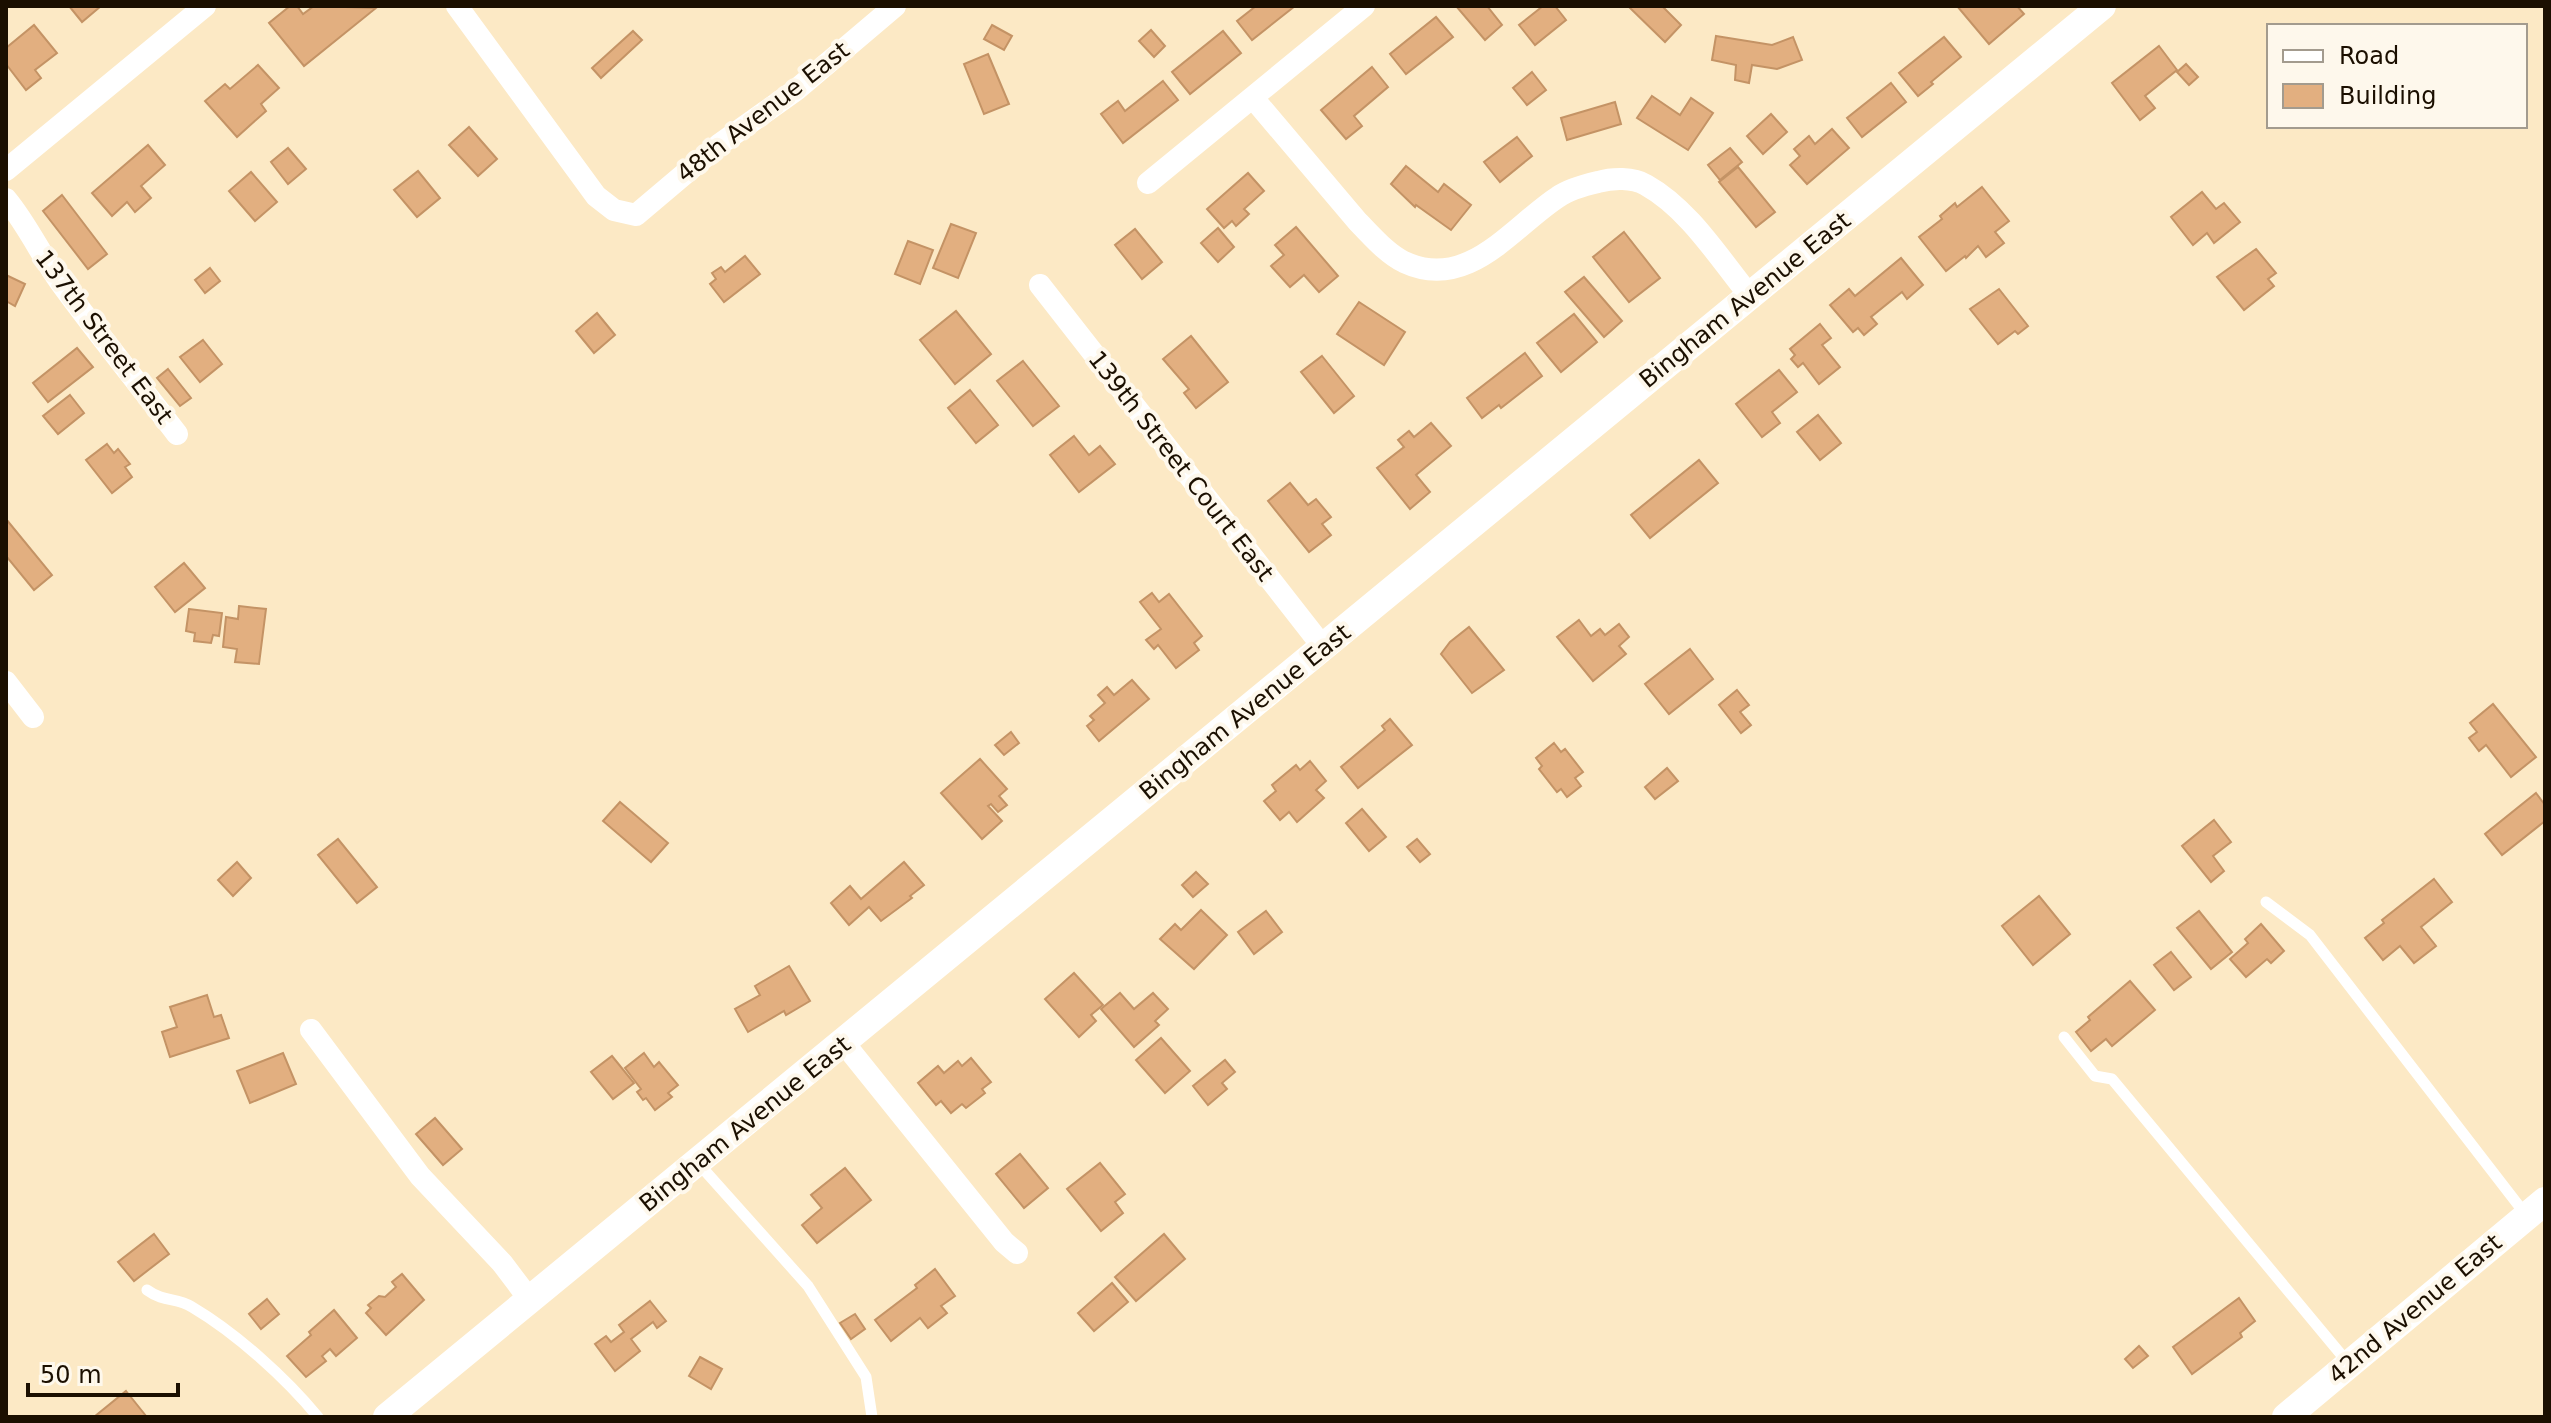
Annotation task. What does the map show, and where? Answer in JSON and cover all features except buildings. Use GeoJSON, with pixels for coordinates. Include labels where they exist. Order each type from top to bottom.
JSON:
{"type":"FeatureCollection","features":[{"type":"Feature","properties":{"kind":"street"},"geometry":{"type":"LineString","coordinates":[[6,170],[205,6]]}},
{"type":"Feature","properties":{"kind":"street","name":"48th Avenue East"},"geometry":{"type":"LineString","coordinates":[[457,6],[596,196],[614,210],[636,215],[720,144],[796,90],[895,6]]}},
{"type":"Feature","properties":{"kind":"street"},"geometry":{"type":"LineString","coordinates":[[1148,183],[1364,6]]}},
{"type":"Feature","properties":{"kind":"street","name":"Bingham Avenue East"},"geometry":{"type":"LineString","coordinates":[[387,1417],[1750,296],[2089,10]]}},
{"type":"Feature","properties":{"kind":"street"},"geometry":{"type":"LineString","coordinates":[[1253,98],[1358,222],[1406,263],[1434,269],[1473,262],[1498,246],[1559,196],[1580,187],[1615,179],[1646,185],[1684,215],[1750,296]]}},
{"type":"Feature","properties":{"kind":"street","name":"137th Street East"},"geometry":{"type":"LineString","coordinates":[[6,199],[24,222],[44,259],[177,434]]}},
{"type":"Feature","properties":{"kind":"street","name":"139th Street Court East"},"geometry":{"type":"LineString","coordinates":[[1040,285],[1323,647]]}},
{"type":"Feature","properties":{"kind":"street"},"geometry":{"type":"LineString","coordinates":[[6,682],[33,717]]}},
{"type":"Feature","properties":{"kind":"street"},"geometry":{"type":"LineString","coordinates":[[311,1030],[420,1176],[502,1263],[530,1300]]}},
{"type":"Feature","properties":{"kind":"street"},"geometry":{"type":"LineString","coordinates":[[843,1042],[1004,1242],[1017,1253]]}},
{"type":"Feature","properties":{"kind":"street","name":"42nd Avenue East"},"geometry":{"type":"LineString","coordinates":[[2286,1417],[2536,1208]]}},
{"type":"Feature","properties":{"kind":"lane"},"geometry":{"type":"LineString","coordinates":[[2266,902],[2310,935],[2536,1208]]}},
{"type":"Feature","properties":{"kind":"lane"},"geometry":{"type":"LineString","coordinates":[[2064,1037],[2095,1076],[2112,1079],[2349,1364]]}},
{"type":"Feature","properties":{"kind":"lane"},"geometry":{"type":"LineString","coordinates":[[697,1162],[808,1286],[866,1377],[872,1417]]}},
{"type":"Feature","properties":{"kind":"lane"},"geometry":{"type":"LineString","coordinates":[[147,1290],[170,1302],[181,1301],[210,1319],[257,1357],[318,1417]]}}]}
